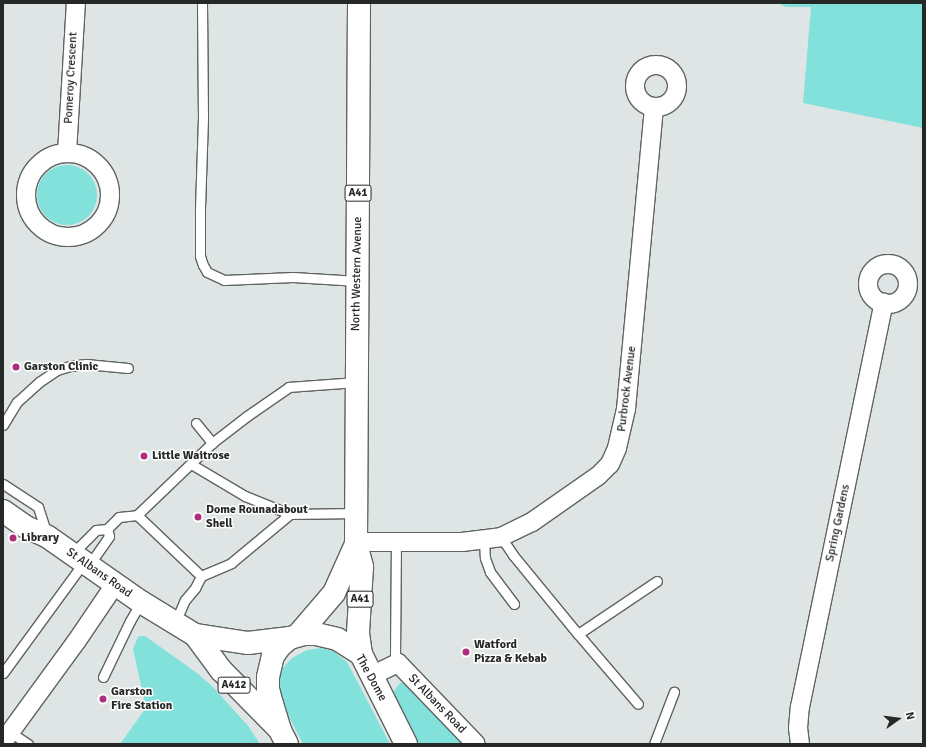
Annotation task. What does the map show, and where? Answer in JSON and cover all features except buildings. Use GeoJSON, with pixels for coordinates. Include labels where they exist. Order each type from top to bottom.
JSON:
{"type":"FeatureCollection","features":[{"type":"Feature","properties":{"kind":"main road","name":"North Western Avenue"},"geometry":{"type":"LineString","coordinates":[[359,3],[356,543],[362,567],[358,633],[361,654]]}},
{"type":"Feature","properties":{"kind":"main road","name":"St Albans Road"},"geometry":{"type":"LineString","coordinates":[[3,511],[26,527],[48,537],[141,602],[195,635],[248,644],[294,637]]}},
{"type":"Feature","properties":{"kind":"main road","name":"North Western Avenue"},"geometry":{"type":"LineString","coordinates":[[294,637],[334,593],[356,543]]}},
{"type":"Feature","properties":{"kind":"main road","name":"St Albans Road"},"geometry":{"type":"LineString","coordinates":[[195,635],[221,670],[284,737]]}},
{"type":"Feature","properties":{"kind":"main road","name":"The Dome"},"geometry":{"type":"LineString","coordinates":[[294,637],[328,636],[347,644],[361,654],[406,744]]}},
{"type":"Feature","properties":{"kind":"main road","name":"A41"},"geometry":{"type":"LineString","coordinates":[[284,737],[268,689],[268,676],[273,656],[280,646],[294,637]]}},
{"type":"Feature","properties":{"kind":"street","name":"Pomeroy Crescent"},"geometry":{"type":"LineString","coordinates":[[67,153],[76,3]]}},
{"type":"Feature","properties":{"kind":"street","name":"Purbrock Avenue"},"geometry":{"type":"LineString","coordinates":[[356,543],[396,541],[462,542],[493,539],[532,522],[598,476],[610,464],[617,448],[626,408],[654,107]]}},
{"type":"Feature","properties":{"kind":"street"},"geometry":{"type":"LineString","coordinates":[[67,153],[81,155],[98,165],[108,181],[111,195],[110,205],[104,218],[93,230],[80,236],[65,238],[55,236],[42,229],[33,220],[27,206],[26,192],[27,184],[33,170],[44,160],[57,154],[67,153]]}},
{"type":"Feature","properties":{"kind":"street","name":"Spring Gardens"},"geometry":{"type":"LineString","coordinates":[[800,744],[798,728],[800,707],[884,303]]}},
{"type":"Feature","properties":{"kind":"street"},"geometry":{"type":"LineString","coordinates":[[6,737],[76,642],[116,584]]}},
{"type":"Feature","properties":{"kind":"street"},"geometry":{"type":"LineString","coordinates":[[371,676],[398,663]]}},
{"type":"Feature","properties":{"kind":"street","name":"St Albans Road"},"geometry":{"type":"LineString","coordinates":[[398,663],[476,744]]}},
{"type":"Feature","properties":{"kind":"lane"},"geometry":{"type":"LineString","coordinates":[[202,3],[203,118],[200,256],[203,265],[207,272],[224,280],[293,277],[358,281]]}},
{"type":"Feature","properties":{"kind":"lane"},"geometry":{"type":"LineString","coordinates":[[4,420],[17,402],[39,382],[57,370],[70,366],[86,364],[128,368]]}},
{"type":"Feature","properties":{"kind":"lane"},"geometry":{"type":"LineString","coordinates":[[3,673],[82,560],[96,530],[107,528],[119,517],[137,515],[212,443],[289,386],[356,382]]}},
{"type":"Feature","properties":{"kind":"lane"},"geometry":{"type":"LineString","coordinates":[[196,424],[212,443]]}},
{"type":"Feature","properties":{"kind":"lane"},"geometry":{"type":"LineString","coordinates":[[191,464],[245,496],[290,514],[357,513]]}},
{"type":"Feature","properties":{"kind":"lane"},"geometry":{"type":"LineString","coordinates":[[3,484],[38,507],[48,537]]}},
{"type":"Feature","properties":{"kind":"lane"},"geometry":{"type":"LineString","coordinates":[[175,623],[185,600],[195,588],[201,576],[231,564],[290,514]]}},
{"type":"Feature","properties":{"kind":"lane"},"geometry":{"type":"LineString","coordinates":[[137,515],[201,576]]}},
{"type":"Feature","properties":{"kind":"lane"},"geometry":{"type":"LineString","coordinates":[[82,560],[109,536],[107,528]]}},
{"type":"Feature","properties":{"kind":"lane"},"geometry":{"type":"LineString","coordinates":[[514,604],[490,572],[485,558],[493,539],[513,555],[638,704]]}},
{"type":"Feature","properties":{"kind":"lane"},"geometry":{"type":"LineString","coordinates":[[396,541],[395,654],[398,663]]}},
{"type":"Feature","properties":{"kind":"lane"},"geometry":{"type":"LineString","coordinates":[[578,634],[657,581]]}},
{"type":"Feature","properties":{"kind":"lane"},"geometry":{"type":"LineString","coordinates":[[103,676],[141,602]]}},
{"type":"Feature","properties":{"kind":"lane"},"geometry":{"type":"LineString","coordinates":[[654,744],[674,692]]}},
{"type":"Feature","properties":{"kind":"lane"},"geometry":{"type":"LineString","coordinates":[[6,737],[28,744]]}},
{"type":"Feature","properties":{"kind":"shaded area"},"geometry":{"type":"Polygon","coordinates":[[[778,3],[923,3],[923,128],[803,103],[811,7],[786,7],[778,3]]]}},
{"type":"Feature","properties":{"kind":"shaded area"},"geometry":{"type":"Polygon","coordinates":[[[61,165],[73,165],[84,170],[92,178],[97,189],[95,207],[84,220],[73,225],[61,225],[50,220],[42,212],[37,201],[37,189],[42,178],[50,170],[61,165]]]}},
{"type":"Feature","properties":{"kind":"shaded area"},"geometry":{"type":"Polygon","coordinates":[[[145,636],[197,673],[213,687],[249,727],[260,744],[120,744],[146,708],[133,649],[138,637],[145,636]]]}},
{"type":"Feature","properties":{"kind":"shaded area"},"geometry":{"type":"Polygon","coordinates":[[[321,648],[333,651],[347,662],[390,744],[303,744],[281,701],[278,681],[283,668],[292,658],[307,650],[321,648]]]}},
{"type":"Feature","properties":{"kind":"shaded area"},"geometry":{"type":"Polygon","coordinates":[[[407,682],[468,744],[419,744],[406,722],[393,692],[400,683],[407,682]]]}},
{"type":"Feature","properties":{"kind":"place","name":"Garston Clinic"},"geometry":{"type":"Point","coordinates":[16,367]}},
{"type":"Feature","properties":{"kind":"place","name":"Little Waitrose"},"geometry":{"type":"Point","coordinates":[144,456]}},
{"type":"Feature","properties":{"kind":"place","name":"Dome Rounadabout Shell"},"geometry":{"type":"Point","coordinates":[198,517]}},
{"type":"Feature","properties":{"kind":"place","name":"Library"},"geometry":{"type":"Point","coordinates":[13,538]}},
{"type":"Feature","properties":{"kind":"place","name":"Watford Pizza & Kebab"},"geometry":{"type":"Point","coordinates":[466,652]}},
{"type":"Feature","properties":{"kind":"place","name":"Garston Fire Station"},"geometry":{"type":"Point","coordinates":[103,699]}}]}
